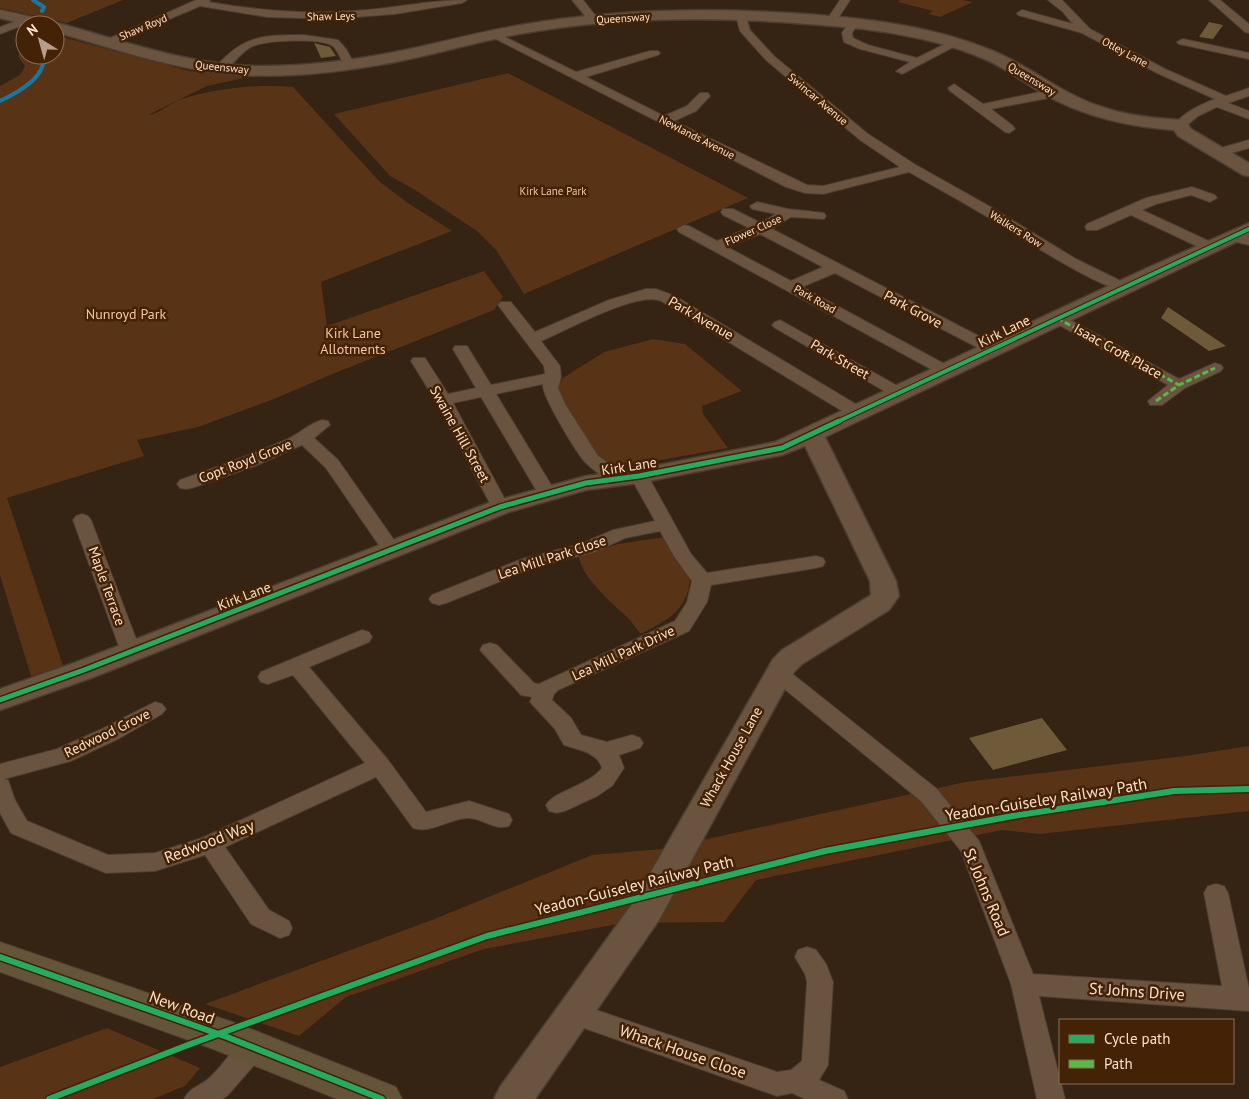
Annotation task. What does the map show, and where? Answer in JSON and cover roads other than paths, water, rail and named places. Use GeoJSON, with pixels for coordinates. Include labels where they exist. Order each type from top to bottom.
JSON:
{"type":"FeatureCollection","features":[{"type":"Feature","properties":{"kind":"main road","name":"New Road"},"geometry":{"type":"LineString","coordinates":[[0,957],[162,1013],[382,1099]]}},
{"type":"Feature","properties":{"kind":"street","name":"Shaw Leys"},"geometry":{"type":"LineString","coordinates":[[203,1],[253,13],[387,12],[462,0]]}},
{"type":"Feature","properties":{"kind":"street"},"geometry":{"type":"LineString","coordinates":[[577,0],[594,20]]}},
{"type":"Feature","properties":{"kind":"street"},"geometry":{"type":"LineString","coordinates":[[830,21],[845,0]]}},
{"type":"Feature","properties":{"kind":"street"},"geometry":{"type":"LineString","coordinates":[[1053,0],[1065,6],[1086,31]]}},
{"type":"Feature","properties":{"kind":"street"},"geometry":{"type":"LineString","coordinates":[[1214,0],[1249,30]]}},
{"type":"Feature","properties":{"kind":"street","name":"Shaw Royd"},"geometry":{"type":"LineString","coordinates":[[107,42],[203,1]]}},
{"type":"Feature","properties":{"kind":"street","name":"Otley Lane"},"geometry":{"type":"LineString","coordinates":[[1022,13],[1086,31],[1221,102]]}},
{"type":"Feature","properties":{"kind":"street"},"geometry":{"type":"LineString","coordinates":[[1230,13],[1244,13]]}},
{"type":"Feature","properties":{"kind":"street"},"geometry":{"type":"LineString","coordinates":[[0,14],[15,17]]}},
{"type":"Feature","properties":{"kind":"street","name":"Queensway"},"geometry":{"type":"LineString","coordinates":[[65,31],[187,63],[221,68],[276,70],[349,64],[404,55],[493,35],[594,20],[650,16],[741,16],[830,21],[910,32],[955,43],[991,56],[1009,65],[1054,93],[1076,104],[1126,120],[1180,125]]}},
{"type":"Feature","properties":{"kind":"street","name":"Swincar Avenue"},"geometry":{"type":"LineString","coordinates":[[741,16],[744,32],[770,58],[864,137],[911,168]]}},
{"type":"Feature","properties":{"kind":"street"},"geometry":{"type":"LineString","coordinates":[[853,24],[847,33],[848,40],[864,47],[912,59]]}},
{"type":"Feature","properties":{"kind":"street"},"geometry":{"type":"LineString","coordinates":[[0,31],[15,25]]}},
{"type":"Feature","properties":{"kind":"street","name":"Newlands Avenue"},"geometry":{"type":"LineString","coordinates":[[493,35],[791,184],[805,189],[823,190],[911,168]]}},
{"type":"Feature","properties":{"kind":"street"},"geometry":{"type":"LineString","coordinates":[[221,68],[229,63],[246,45],[256,41],[275,38],[331,41],[338,45],[349,64]]}},
{"type":"Feature","properties":{"kind":"street"},"geometry":{"type":"LineString","coordinates":[[1183,42],[1249,56]]}},
{"type":"Feature","properties":{"kind":"street"},"geometry":{"type":"LineString","coordinates":[[902,71],[955,43]]}},
{"type":"Feature","properties":{"kind":"street"},"geometry":{"type":"LineString","coordinates":[[576,76],[654,52]]}},
{"type":"Feature","properties":{"kind":"street"},"geometry":{"type":"LineString","coordinates":[[954,88],[1009,129]]}},
{"type":"Feature","properties":{"kind":"street"},"geometry":{"type":"LineString","coordinates":[[1249,92],[1221,102],[1184,120],[1180,125],[1184,132],[1249,171]]}},
{"type":"Feature","properties":{"kind":"street"},"geometry":{"type":"LineString","coordinates":[[980,108],[1054,93]]}},
{"type":"Feature","properties":{"kind":"street"},"geometry":{"type":"LineString","coordinates":[[664,120],[686,112],[700,103],[704,96]]}},
{"type":"Feature","properties":{"kind":"street"},"geometry":{"type":"LineString","coordinates":[[1221,102],[1249,115]]}},
{"type":"Feature","properties":{"kind":"street"},"geometry":{"type":"LineString","coordinates":[[1218,153],[1249,144]]}},
{"type":"Feature","properties":{"kind":"street","name":"Walkers Row"},"geometry":{"type":"LineString","coordinates":[[911,168],[984,208],[1071,262],[1122,287]]}},
{"type":"Feature","properties":{"kind":"street"},"geometry":{"type":"LineString","coordinates":[[1092,227],[1151,202],[1192,191],[1210,198]]}},
{"type":"Feature","properties":{"kind":"street","name":"Flower Close"},"geometry":{"type":"LineString","coordinates":[[757,206],[788,213],[819,216]]}},
{"type":"Feature","properties":{"kind":"street"},"geometry":{"type":"LineString","coordinates":[[1131,210],[1210,247]]}},
{"type":"Feature","properties":{"kind":"street"},"geometry":{"type":"LineString","coordinates":[[728,212],[818,258]]}},
{"type":"Feature","properties":{"kind":"street","name":"Flower Close"},"geometry":{"type":"LineString","coordinates":[[717,246],[782,219],[788,213]]}},
{"type":"Feature","properties":{"kind":"street","name":"Park Road"},"geometry":{"type":"LineString","coordinates":[[684,229],[946,371]]}},
{"type":"Feature","properties":{"kind":"street","name":"Kirk Lane"},"geometry":{"type":"LineString","coordinates":[[0,700],[131,652],[500,507],[547,493],[767,452],[812,436],[1122,287],[1210,247],[1244,236]]}},
{"type":"Feature","properties":{"kind":"street","name":"Park Grove"},"geometry":{"type":"LineString","coordinates":[[818,258],[992,349]]}},
{"type":"Feature","properties":{"kind":"street"},"geometry":{"type":"LineString","coordinates":[[792,286],[835,268]]}},
{"type":"Feature","properties":{"kind":"street","name":"Park Avenue"},"geometry":{"type":"LineString","coordinates":[[532,339],[624,299],[642,293],[655,293],[670,299],[858,413]]}},
{"type":"Feature","properties":{"kind":"street"},"geometry":{"type":"LineString","coordinates":[[506,306],[552,366],[553,377],[550,388],[557,404],[592,459],[628,477],[667,524],[683,556],[702,580],[816,562]]}},
{"type":"Feature","properties":{"kind":"street","name":"Isaac Croft Place"},"geometry":{"type":"LineString","coordinates":[[1057,318],[1178,385]]}},
{"type":"Feature","properties":{"kind":"street","name":"Park Street"},"geometry":{"type":"LineString","coordinates":[[780,325],[899,393]]}},
{"type":"Feature","properties":{"kind":"street"},"geometry":{"type":"LineString","coordinates":[[461,349],[547,493]]}},
{"type":"Feature","properties":{"kind":"street","name":"Swaine Hill Street"},"geometry":{"type":"LineString","coordinates":[[420,361],[500,507]]}},
{"type":"Feature","properties":{"kind":"street","name":"Isaac Croft Place"},"geometry":{"type":"LineString","coordinates":[[1156,401],[1178,385],[1215,368]]}},
{"type":"Feature","properties":{"kind":"street"},"geometry":{"type":"LineString","coordinates":[[443,400],[553,377]]}},
{"type":"Feature","properties":{"kind":"street","name":"Copt Royd Grove"},"geometry":{"type":"LineString","coordinates":[[186,484],[249,462],[304,438],[322,425]]}},
{"type":"Feature","properties":{"kind":"street","name":"Whack House Lane"},"geometry":{"type":"LineString","coordinates":[[513,1099],[647,910],[778,673],[792,657],[878,604],[885,596],[883,581],[812,436]]}},
{"type":"Feature","properties":{"kind":"street","name":"Copt Royd Grove"},"geometry":{"type":"LineString","coordinates":[[304,438],[332,464],[392,550]]}},
{"type":"Feature","properties":{"kind":"street","name":"Maple Terrace"},"geometry":{"type":"LineString","coordinates":[[82,520],[131,652]]}},
{"type":"Feature","properties":{"kind":"street","name":"Lea Mill Park Close"},"geometry":{"type":"LineString","coordinates":[[439,599],[529,562],[588,548],[620,534],[667,524]]}},
{"type":"Feature","properties":{"kind":"street","name":"Lea Mill Park Drive"},"geometry":{"type":"LineString","coordinates":[[544,691],[551,685],[682,626],[697,602],[702,580]]}},
{"type":"Feature","properties":{"kind":"street"},"geometry":{"type":"LineString","coordinates":[[268,677],[362,637]]}},
{"type":"Feature","properties":{"kind":"street"},"geometry":{"type":"LineString","coordinates":[[490,650],[528,690],[544,691],[541,702],[560,720],[572,740],[603,751],[612,752],[632,744]]}},
{"type":"Feature","properties":{"kind":"street"},"geometry":{"type":"LineString","coordinates":[[296,665],[380,766],[420,822],[469,809],[501,820]]}},
{"type":"Feature","properties":{"kind":"street","name":"St Johns Road"},"geometry":{"type":"LineString","coordinates":[[778,673],[929,795],[971,847],[1024,984],[1051,1099]]}},
{"type":"Feature","properties":{"kind":"street","name":"Redwood Grove"},"geometry":{"type":"LineString","coordinates":[[0,772],[63,755],[110,734],[155,709]]}},
{"type":"Feature","properties":{"kind":"street"},"geometry":{"type":"LineString","coordinates":[[557,805],[600,784],[610,776],[613,768],[610,758],[603,751]]}},
{"type":"Feature","properties":{"kind":"street","name":"Redwood Way"},"geometry":{"type":"LineString","coordinates":[[0,786],[4,800],[19,827],[106,864],[155,862],[210,844],[380,766]]}},
{"type":"Feature","properties":{"kind":"street"},"geometry":{"type":"LineString","coordinates":[[210,844],[260,917],[280,928]]}},
{"type":"Feature","properties":{"kind":"street"},"geometry":{"type":"LineString","coordinates":[[1216,893],[1243,999]]}},
{"type":"Feature","properties":{"kind":"street"},"geometry":{"type":"LineString","coordinates":[[794,1082],[807,1075],[815,1065],[820,982],[818,971],[808,957]]}},
{"type":"Feature","properties":{"kind":"street","name":"St Johns Drive"},"geometry":{"type":"LineString","coordinates":[[1024,984],[1243,999]]}},
{"type":"Feature","properties":{"kind":"street","name":"Whack House Close"},"geometry":{"type":"LineString","coordinates":[[573,1013],[777,1084],[794,1082],[834,1099]]}},
{"type":"Feature","properties":{"kind":"street"},"geometry":{"type":"LineString","coordinates":[[198,1099],[217,1088],[240,1042]]}},
{"type":"Feature","properties":{"kind":"waterway"},"geometry":{"type":"LineString","coordinates":[[33,0],[44,7],[42,11]]}},
{"type":"Feature","properties":{"kind":"waterway"},"geometry":{"type":"LineString","coordinates":[[0,101],[15,94],[30,83],[41,70],[42,65]]}},
{"type":"Feature","properties":{"kind":"park label","name":"Kirk Lane Park"},"geometry":{"type":"Point","coordinates":[553,191]}},
{"type":"Feature","properties":{"kind":"park label","name":"Nunroyd Park"},"geometry":{"type":"Point","coordinates":[126,314]}},
{"type":"Feature","properties":{"kind":"park label","name":"Kirk Lane Allotments"},"geometry":{"type":"Point","coordinates":[353,342]}}]}
